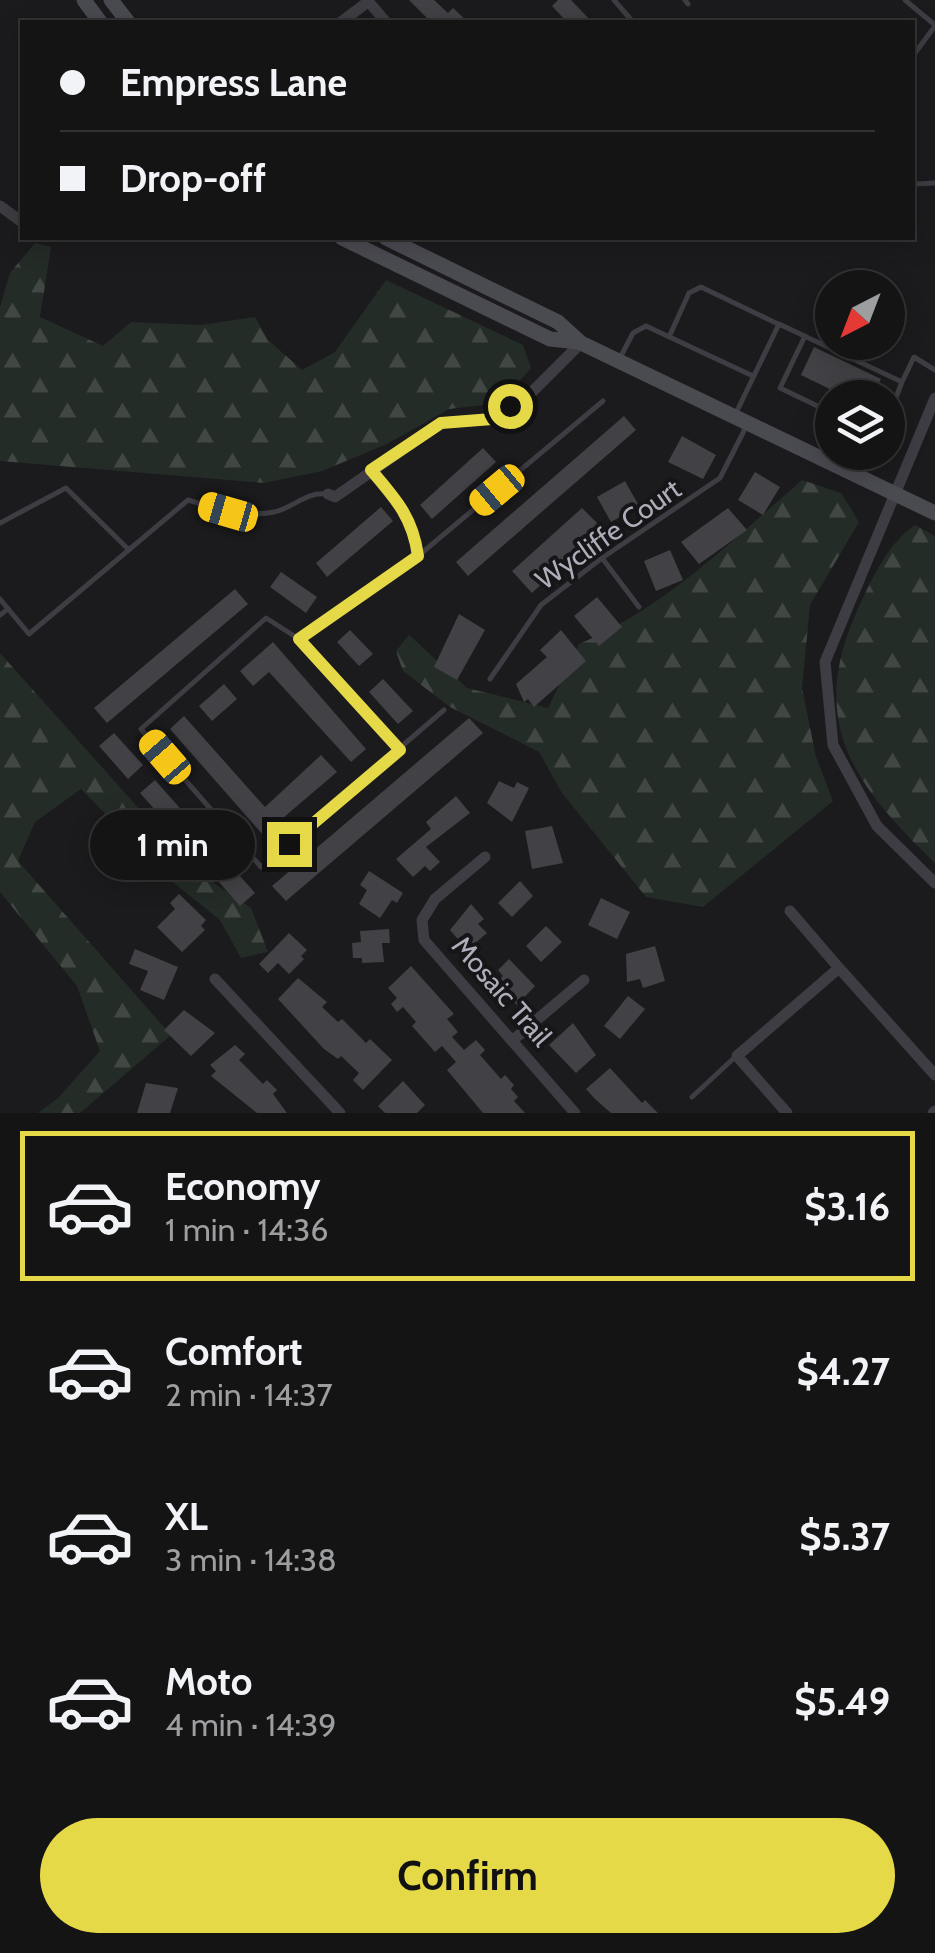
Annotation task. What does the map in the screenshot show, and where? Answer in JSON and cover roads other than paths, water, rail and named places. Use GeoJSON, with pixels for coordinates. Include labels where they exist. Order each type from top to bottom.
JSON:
{"type":"FeatureCollection","features":[{"type":"Feature","properties":{"kind":"main road"},"geometry":{"type":"LineString","coordinates":[[111,0],[126,20]]}},
{"type":"Feature","properties":{"kind":"main road"},"geometry":{"type":"LineString","coordinates":[[346,240],[550,340],[581,342]]}},
{"type":"Feature","properties":{"kind":"main road"},"geometry":{"type":"LineString","coordinates":[[390,240],[558,322],[581,342],[935,514]]}},
{"type":"Feature","properties":{"kind":"street"},"geometry":{"type":"LineString","coordinates":[[344,20],[368,1],[384,20]]}},
{"type":"Feature","properties":{"kind":"street"},"geometry":{"type":"LineString","coordinates":[[328,494],[336,497],[441,423],[492,419],[530,394],[581,342]]}},
{"type":"Feature","properties":{"kind":"street"},"geometry":{"type":"LineString","coordinates":[[935,398],[825,662],[833,745],[878,826],[935,883]]}},
{"type":"Feature","properties":{"kind":"street","name":"Mosaic Trail"},"geometry":{"type":"LineString","coordinates":[[485,856],[436,899],[422,920],[424,940],[575,1113]]}},
{"type":"Feature","properties":{"kind":"street"},"geometry":{"type":"LineString","coordinates":[[790,911],[935,1075]]}},
{"type":"Feature","properties":{"kind":"street"},"geometry":{"type":"LineString","coordinates":[[787,1113],[736,1056],[838,968]]}},
{"type":"Feature","properties":{"kind":"street"},"geometry":{"type":"LineString","coordinates":[[214,979],[340,1113]]}},
{"type":"Feature","properties":{"kind":"street"},"geometry":{"type":"LineString","coordinates":[[513,1040],[584,980]]}},
{"type":"Feature","properties":{"kind":"lane"},"geometry":{"type":"LineString","coordinates":[[614,0],[631,20]]}},
{"type":"Feature","properties":{"kind":"lane"},"geometry":{"type":"LineString","coordinates":[[905,0],[935,26],[915,52]]}},
{"type":"Feature","properties":{"kind":"lane"},"geometry":{"type":"LineString","coordinates":[[916,184],[935,183]]}},
{"type":"Feature","properties":{"kind":"lane"},"geometry":{"type":"LineString","coordinates":[[669,337],[689,293],[702,287],[898,380]]}},
{"type":"Feature","properties":{"kind":"lane","name":"Wycliffe Court"},"geometry":{"type":"LineString","coordinates":[[490,679],[541,605],[602,558],[720,478],[754,376],[779,324]]}},
{"type":"Feature","properties":{"kind":"lane"},"geometry":{"type":"LineString","coordinates":[[619,361],[633,332],[646,326],[754,376]]}},
{"type":"Feature","properties":{"kind":"lane"},"geometry":{"type":"LineString","coordinates":[[805,336],[780,388],[815,405]]}},
{"type":"Feature","properties":{"kind":"lane"},"geometry":{"type":"LineString","coordinates":[[903,380],[914,356],[935,370]]}},
{"type":"Feature","properties":{"kind":"lane"},"geometry":{"type":"LineString","coordinates":[[299,639],[418,556],[603,402]]}},
{"type":"Feature","properties":{"kind":"lane"},"geometry":{"type":"LineString","coordinates":[[371,470],[405,509],[414,528],[418,556]]}},
{"type":"Feature","properties":{"kind":"lane"},"geometry":{"type":"LineString","coordinates":[[0,523],[66,488],[129,550]]}},
{"type":"Feature","properties":{"kind":"lane"},"geometry":{"type":"LineString","coordinates":[[0,599],[29,634],[188,500],[228,512],[272,512],[307,496],[328,494]]}},
{"type":"Feature","properties":{"kind":"lane"},"geometry":{"type":"LineString","coordinates":[[602,558],[639,607]]}},
{"type":"Feature","properties":{"kind":"lane"},"geometry":{"type":"LineString","coordinates":[[0,615],[8,609]]}},
{"type":"Feature","properties":{"kind":"lane"},"geometry":{"type":"LineString","coordinates":[[400,750],[299,639],[266,618],[141,729],[261,867],[400,750],[444,710]]}},
{"type":"Feature","properties":{"kind":"lane"},"geometry":{"type":"LineString","coordinates":[[692,1098],[736,1056]]}}]}
